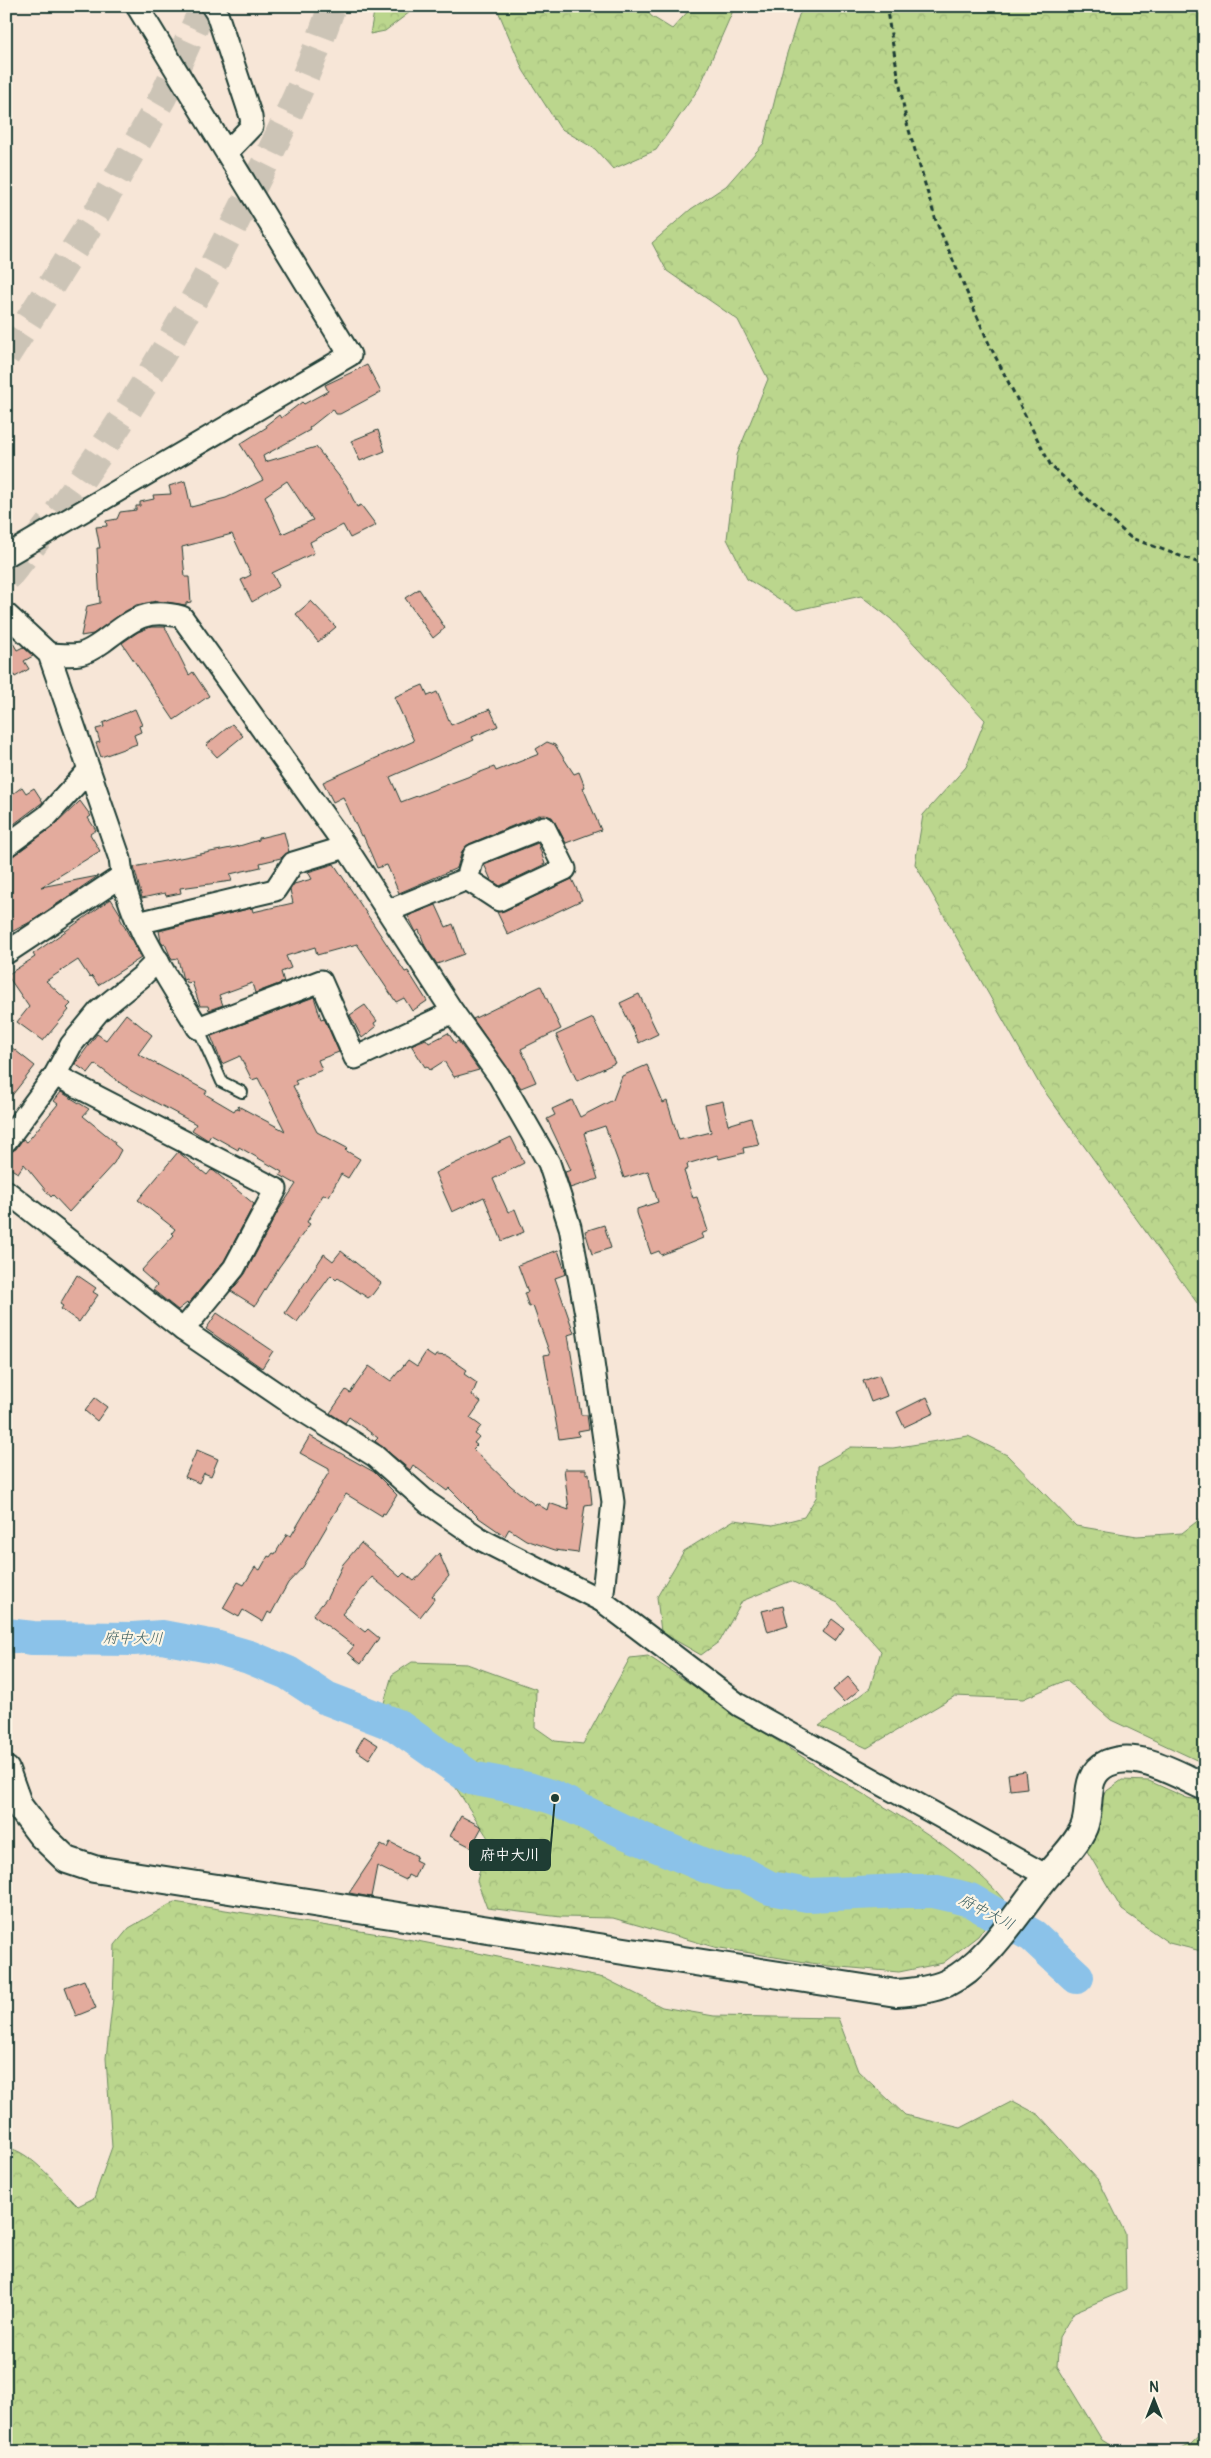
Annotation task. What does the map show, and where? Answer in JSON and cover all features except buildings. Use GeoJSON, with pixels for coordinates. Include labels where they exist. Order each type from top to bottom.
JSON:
{"type":"FeatureCollection","features":[{"type":"Feature","properties":{"kind":"street"},"geometry":{"type":"LineString","coordinates":[[6,556],[350,355],[138,6]]}},
{"type":"Feature","properties":{"kind":"street"},"geometry":{"type":"LineString","coordinates":[[212,6],[217,14],[251,117],[252,126],[227,152]]}},
{"type":"Feature","properties":{"kind":"street"},"geometry":{"type":"LineString","coordinates":[[49,654],[80,654],[131,620],[149,613],[166,613],[182,617],[346,848],[453,1012],[499,1076],[549,1163],[570,1227],[586,1314],[613,1502],[602,1600]]}},
{"type":"Feature","properties":{"kind":"street"},"geometry":{"type":"LineString","coordinates":[[6,614],[49,654],[120,859],[122,876],[138,923],[198,1028],[322,981],[355,1058],[453,1012]]}},
{"type":"Feature","properties":{"kind":"street"},"geometry":{"type":"LineString","coordinates":[[6,846],[47,816],[89,770]]}},
{"type":"Feature","properties":{"kind":"street"},"geometry":{"type":"LineString","coordinates":[[138,923],[275,890],[294,863],[346,848]]}},
{"type":"Feature","properties":{"kind":"street"},"geometry":{"type":"LineString","coordinates":[[6,953],[122,876]]}},
{"type":"Feature","properties":{"kind":"street"},"geometry":{"type":"LineString","coordinates":[[388,911],[467,879]]}},
{"type":"Feature","properties":{"kind":"street"},"geometry":{"type":"LineString","coordinates":[[6,1141],[55,1075],[71,1045],[99,1011],[141,977],[158,960]]}},
{"type":"Feature","properties":{"kind":"street"},"geometry":{"type":"LineString","coordinates":[[55,1075],[276,1189],[234,1268],[183,1330]]}},
{"type":"Feature","properties":{"kind":"street"},"geometry":{"type":"LineString","coordinates":[[6,1191],[183,1330],[292,1404],[375,1456],[428,1503],[482,1540],[602,1600],[739,1705],[1047,1876]]}},
{"type":"Feature","properties":{"kind":"street"},"geometry":{"type":"LineString","coordinates":[[6,1770],[19,1806],[52,1848],[67,1860],[94,1869],[123,1875],[531,1935],[896,1993],[919,1992],[948,1983],[969,1968],[993,1943],[1073,1845],[1088,1817],[1088,1792],[1094,1775],[1107,1763],[1121,1759],[1138,1760],[1205,1787]]}},
{"type":"Feature","properties":{"kind":"lane"},"geometry":{"type":"LineString","coordinates":[[198,1028],[222,1082],[242,1092]]}},
{"type":"Feature","properties":{"kind":"path"},"geometry":{"type":"LineString","coordinates":[[886,6],[906,120],[936,221],[990,346],[1051,466],[1131,538],[1205,565]]}},
{"type":"Feature","properties":{"kind":"green space"},"geometry":{"type":"Polygon","coordinates":[[[375,6],[418,6],[385,31],[370,34],[375,6]]]}},
{"type":"Feature","properties":{"kind":"green space"},"geometry":{"type":"Polygon","coordinates":[[[496,6],[644,6],[651,16],[672,29],[693,6],[735,6],[699,88],[656,150],[613,169],[595,149],[560,128],[523,70],[496,6]]]}},
{"type":"Feature","properties":{"kind":"green space"},"geometry":{"type":"Polygon","coordinates":[[[805,6],[1205,6],[1205,1314],[1040,1085],[915,864],[923,815],[966,767],[985,720],[891,619],[861,596],[797,610],[747,579],[727,539],[737,455],[768,379],[738,320],[667,271],[652,243],[691,209],[726,186],[764,143],[784,63],[799,15],[805,6]]]}},
{"type":"Feature","properties":{"kind":"green space"},"geometry":{"type":"Polygon","coordinates":[[[968,1436],[1007,1455],[1076,1526],[1137,1536],[1182,1533],[1205,1515],[1205,1764],[1111,1720],[1066,1680],[1023,1699],[955,1696],[867,1748],[819,1726],[870,1688],[881,1651],[838,1603],[791,1581],[742,1601],[720,1641],[701,1655],[661,1632],[657,1597],[684,1551],[734,1520],[773,1525],[804,1517],[817,1496],[818,1466],[851,1447],[893,1448],[968,1436]]]}},
{"type":"Feature","properties":{"kind":"green space"},"geometry":{"type":"Polygon","coordinates":[[[648,1656],[823,1770],[919,1828],[965,1862],[1004,1900],[978,1936],[943,1963],[899,1972],[829,1966],[714,1947],[613,1918],[561,1917],[487,1908],[477,1881],[488,1838],[456,1788],[417,1752],[382,1710],[392,1675],[412,1662],[467,1664],[536,1689],[535,1727],[555,1741],[583,1744],[630,1658],[648,1656]]]}},
{"type":"Feature","properties":{"kind":"green space"},"geometry":{"type":"Polygon","coordinates":[[[1122,1780],[1149,1781],[1187,1798],[1205,1801],[1205,1952],[1169,1943],[1122,1910],[1087,1851],[1098,1821],[1104,1793],[1122,1780]]]}},
{"type":"Feature","properties":{"kind":"green space"},"geometry":{"type":"Polygon","coordinates":[[[174,1902],[392,1936],[604,1978],[662,2007],[714,2016],[838,2018],[858,2071],[905,2115],[961,2128],[1013,2101],[1039,2115],[1099,2181],[1125,2233],[1126,2290],[1074,2312],[1059,2337],[1057,2366],[1102,2440],[1121,2452],[6,2452],[6,2148],[25,2155],[35,2163],[78,2206],[94,2198],[112,2147],[106,2058],[113,1998],[115,1945],[129,1928],[174,1902]]]}},
{"type":"Feature","properties":{"kind":"green space"},"geometry":{"type":"Polygon","coordinates":[[[1205,2431],[1205,2452],[1176,2452],[1191,2444],[1205,2431]]]}},
{"type":"Feature","properties":{"kind":"waterway","name":"府中大川"},"geometry":{"type":"LineString","coordinates":[[6,1635],[33,1638],[133,1639],[162,1637],[215,1647],[249,1657],[288,1673],[326,1698],[396,1725],[471,1778],[528,1789],[555,1798],[625,1832],[706,1866],[728,1873],[744,1874],[770,1888],[807,1895],[933,1891],[970,1900],[1033,1936],[1077,1977]]}},
{"type":"Feature","properties":{"kind":"tunnel"},"geometry":{"type":"LineString","coordinates":[[6,356],[94,218],[163,97],[204,6]]}},
{"type":"Feature","properties":{"kind":"tunnel"},"geometry":{"type":"LineString","coordinates":[[6,579],[40,536],[103,448],[189,309],[278,137],[323,33],[332,6]]}},
{"type":"Feature","properties":{"kind":"place","name":"府中大川"},"geometry":{"type":"Point","coordinates":[555,1798]}}]}
